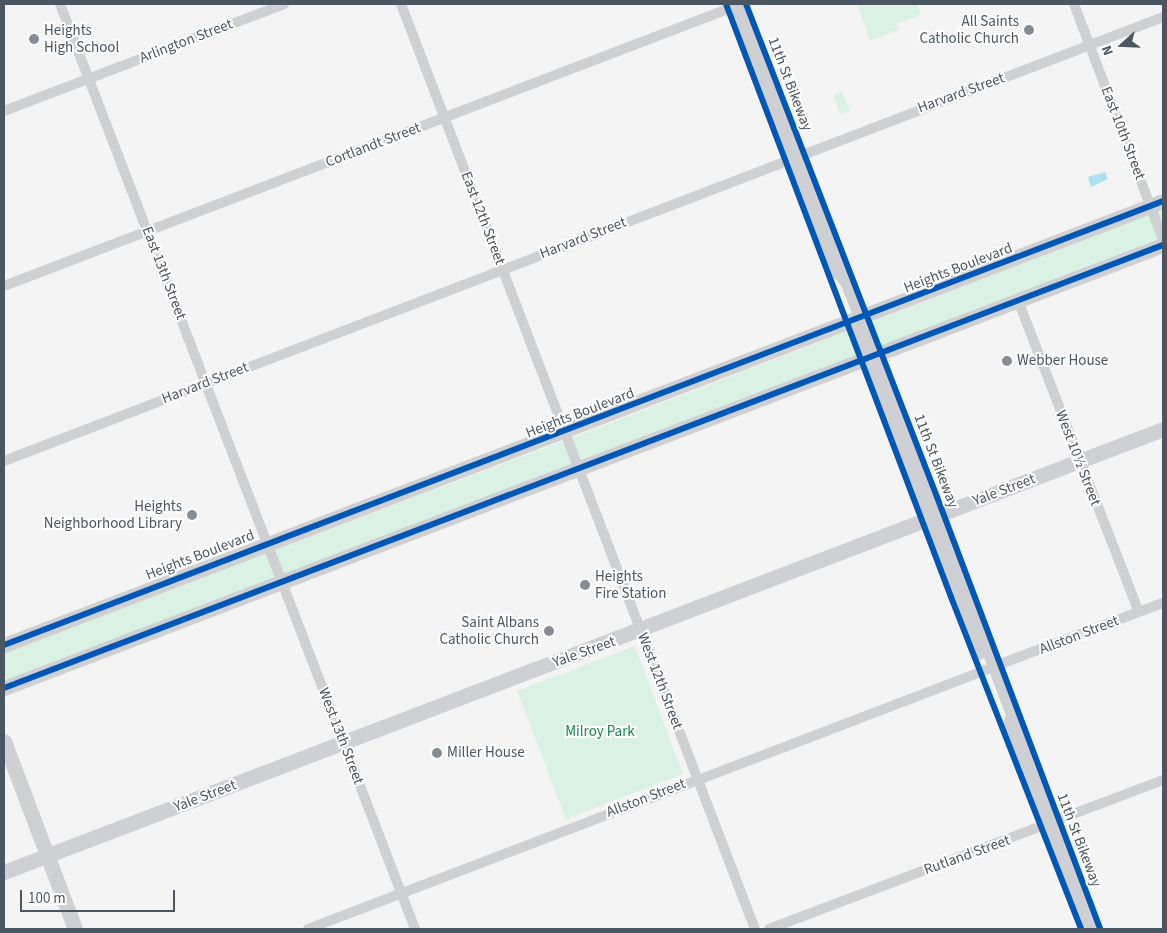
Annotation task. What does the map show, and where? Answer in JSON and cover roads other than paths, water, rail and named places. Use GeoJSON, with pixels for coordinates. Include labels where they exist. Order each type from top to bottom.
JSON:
{"type":"FeatureCollection","features":[{"type":"Feature","properties":{"kind":"main road"},"geometry":{"type":"LineString","coordinates":[[738,4],[839,272],[847,281],[857,320],[990,668]]}},
{"type":"Feature","properties":{"kind":"main road","name":"Heights Boulevard"},"geometry":{"type":"LineString","coordinates":[[4,645],[267,542],[566,432],[1157,203]]}},
{"type":"Feature","properties":{"kind":"main road"},"geometry":{"type":"LineString","coordinates":[[4,688],[579,468],[1019,303],[1163,246]]}},
{"type":"Feature","properties":{"kind":"main road","name":"Yale Street"},"geometry":{"type":"LineString","coordinates":[[4,872],[640,631],[1163,429]]}},
{"type":"Feature","properties":{"kind":"main road"},"geometry":{"type":"LineString","coordinates":[[932,517],[955,596],[1013,714],[1011,723],[1090,929]]}},
{"type":"Feature","properties":{"kind":"main road"},"geometry":{"type":"LineString","coordinates":[[4,741],[74,929]]}},
{"type":"Feature","properties":{"kind":"street","name":"East 13th Street"},"geometry":{"type":"LineString","coordinates":[[60,4],[267,542]]}},
{"type":"Feature","properties":{"kind":"street","name":"Arlington Street"},"geometry":{"type":"LineString","coordinates":[[4,111],[284,4]]}},
{"type":"Feature","properties":{"kind":"street","name":"East 12th Street"},"geometry":{"type":"LineString","coordinates":[[401,4],[566,432]]}},
{"type":"Feature","properties":{"kind":"street","name":"Cortlandt Street"},"geometry":{"type":"LineString","coordinates":[[4,286],[738,4]]}},
{"type":"Feature","properties":{"kind":"street","name":"East 10th Street"},"geometry":{"type":"LineString","coordinates":[[1074,4],[1157,203],[1163,239]]}},
{"type":"Feature","properties":{"kind":"street","name":"Harvard Street"},"geometry":{"type":"LineString","coordinates":[[4,461],[794,156],[1163,17]]}},
{"type":"Feature","properties":{"kind":"street","name":"West 10½ Street"},"geometry":{"type":"LineString","coordinates":[[1019,303],[1139,612]]}},
{"type":"Feature","properties":{"kind":"street","name":"West 12th Street"},"geometry":{"type":"LineString","coordinates":[[566,432],[640,631],[755,929]]}},
{"type":"Feature","properties":{"kind":"street","name":"West 13th Street"},"geometry":{"type":"LineString","coordinates":[[267,542],[416,929]]}},
{"type":"Feature","properties":{"kind":"street","name":"Allston Street"},"geometry":{"type":"LineString","coordinates":[[308,929],[697,778],[1163,603]]}},
{"type":"Feature","properties":{"kind":"street","name":"Rutland Street"},"geometry":{"type":"LineString","coordinates":[[769,929],[1163,780]]}},
{"type":"Feature","properties":{"kind":"water"},"geometry":{"type":"Polygon","coordinates":[[[1105,172],[1108,179],[1091,187],[1088,177],[1105,172]]]}},
{"type":"Feature","properties":{"kind":"place","name":"All Saints Catholic Church"},"geometry":{"type":"Point","coordinates":[1029,30]}},
{"type":"Feature","properties":{"kind":"place","name":"Heights High School"},"geometry":{"type":"Point","coordinates":[34,39]}},
{"type":"Feature","properties":{"kind":"place","name":"Webber House"},"geometry":{"type":"Point","coordinates":[1007,361]}},
{"type":"Feature","properties":{"kind":"place","name":"Heights Neighborhood Library"},"geometry":{"type":"Point","coordinates":[192,515]}},
{"type":"Feature","properties":{"kind":"place","name":"Heights Fire Station"},"geometry":{"type":"Point","coordinates":[585,585]}},
{"type":"Feature","properties":{"kind":"place","name":"Saint Albans Catholic Church"},"geometry":{"type":"Point","coordinates":[549,631]}},
{"type":"Feature","properties":{"kind":"place","name":"Miller House"},"geometry":{"type":"Point","coordinates":[437,753]}},
{"type":"Feature","properties":{"kind":"park label","name":"Milroy Park"},"geometry":{"type":"Point","coordinates":[600,732]}}]}
